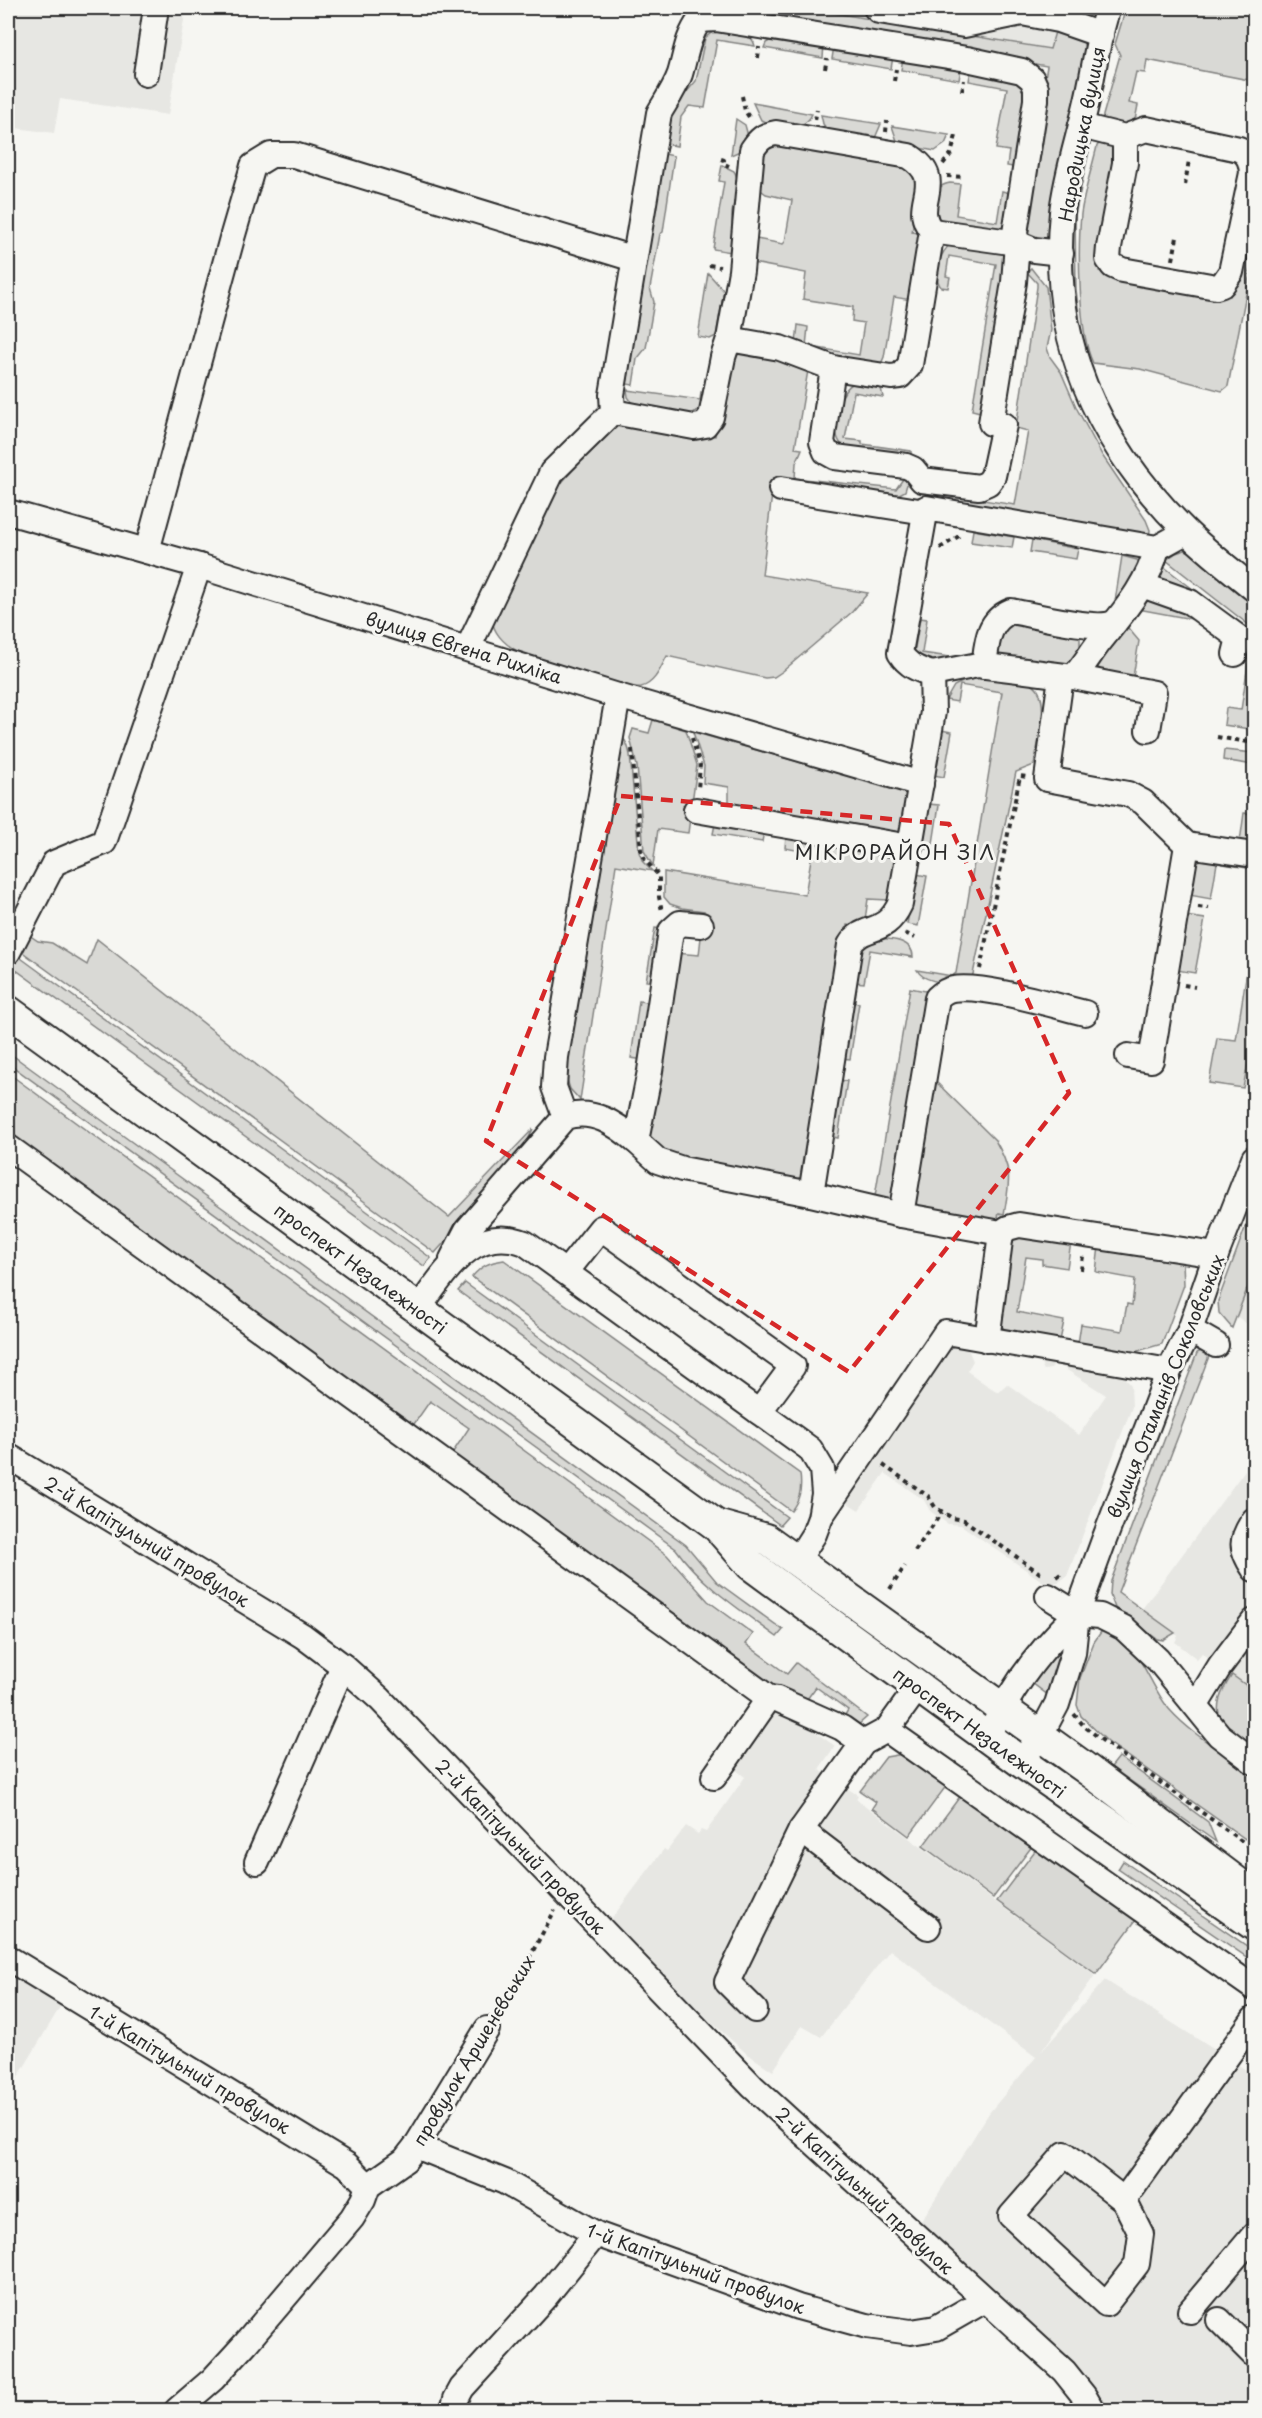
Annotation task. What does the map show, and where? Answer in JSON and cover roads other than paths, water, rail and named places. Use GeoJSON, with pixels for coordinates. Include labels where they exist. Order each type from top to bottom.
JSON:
{"type":"FeatureCollection","features":[{"type":"Feature","properties":{"kind":"main road","name":"проспект Незалежності"},"geometry":{"type":"LineString","coordinates":[[8,1011],[716,1525],[752,1565],[918,1687],[1254,1925]]}},
{"type":"Feature","properties":{"kind":"main road","name":"проспект Незалежності"},"geometry":{"type":"LineString","coordinates":[[716,1525],[766,1539],[1040,1736],[1254,1895]]}},
{"type":"Feature","properties":{"kind":"street"},"geometry":{"type":"LineString","coordinates":[[146,74],[156,8]]}},
{"type":"Feature","properties":{"kind":"street"},"geometry":{"type":"LineString","coordinates":[[876,8],[879,11],[964,25],[1022,10],[1101,35]]}},
{"type":"Feature","properties":{"kind":"street","name":"Народицька вулиця"},"geometry":{"type":"LineString","coordinates":[[1108,8],[1064,202],[1061,283],[1066,327],[1091,400],[1116,447],[1136,475],[1186,532],[1254,589]]}},
{"type":"Feature","properties":{"kind":"street"},"geometry":{"type":"LineString","coordinates":[[468,648],[552,472],[613,412],[612,395],[659,113],[679,75],[692,31],[700,20],[716,19],[955,57],[1022,71],[1032,79],[1036,88],[1035,100],[1015,233],[1017,243],[1014,282],[997,424],[996,467],[988,483],[971,488],[922,480]]}},
{"type":"Feature","properties":{"kind":"street"},"geometry":{"type":"LineString","coordinates":[[1081,126],[1125,137],[1146,129],[1246,152],[1252,173],[1231,272],[1222,285],[1216,287],[1122,270],[1113,266],[1108,259],[1125,163],[1125,137]]}},
{"type":"Feature","properties":{"kind":"street"},"geometry":{"type":"LineString","coordinates":[[613,412],[694,427],[705,424],[711,417],[729,339],[741,271],[752,150],[765,135],[776,133],[909,156],[921,163],[928,176],[924,213],[926,224],[932,231],[1017,243],[1034,250],[1061,253]]}},
{"type":"Feature","properties":{"kind":"street"},"geometry":{"type":"LineString","coordinates":[[147,551],[253,166],[271,155],[294,155],[634,259]]}},
{"type":"Feature","properties":{"kind":"street"},"geometry":{"type":"LineString","coordinates":[[729,339],[780,348],[833,368],[891,377],[900,376],[910,365],[932,231]]}},
{"type":"Feature","properties":{"kind":"street"},"geometry":{"type":"LineString","coordinates":[[833,368],[822,442],[826,452],[835,457],[906,466],[913,469],[922,480],[926,510],[900,654],[905,661],[915,669],[932,675],[978,665],[1067,677],[1154,693],[1148,730]]}},
{"type":"Feature","properties":{"kind":"street"},"geometry":{"type":"LineString","coordinates":[[781,489],[1158,548],[1186,532]]}},
{"type":"Feature","properties":{"kind":"street","name":"вулиця Євгена Рихліка"},"geometry":{"type":"LineString","coordinates":[[8,512],[199,566],[618,696],[921,784]]}},
{"type":"Feature","properties":{"kind":"street"},"geometry":{"type":"LineString","coordinates":[[1158,548],[1153,565],[1142,585],[1084,665],[1067,677],[1047,779],[1128,794],[1143,802],[1186,844],[1254,855]]}},
{"type":"Feature","properties":{"kind":"street"},"geometry":{"type":"LineString","coordinates":[[8,952],[54,863],[104,842],[199,566]]}},
{"type":"Feature","properties":{"kind":"street"},"geometry":{"type":"LineString","coordinates":[[1142,585],[1190,602],[1239,638],[1235,654]]}},
{"type":"Feature","properties":{"kind":"street"},"geometry":{"type":"LineString","coordinates":[[984,666],[988,634],[1001,615],[1011,611],[1103,626],[1115,622]]}},
{"type":"Feature","properties":{"kind":"street"},"geometry":{"type":"LineString","coordinates":[[1076,622],[1088,628],[1092,634],[1094,641],[1091,653]]}},
{"type":"Feature","properties":{"kind":"street"},"geometry":{"type":"LineString","coordinates":[[811,1194],[850,945],[854,938],[880,928],[895,915],[900,904],[933,712],[932,675]]}},
{"type":"Feature","properties":{"kind":"street"},"geometry":{"type":"LineString","coordinates":[[565,1117],[554,1087],[556,1057],[618,696]]}},
{"type":"Feature","properties":{"kind":"street"},"geometry":{"type":"LineString","coordinates":[[696,810],[910,847]]}},
{"type":"Feature","properties":{"kind":"street"},"geometry":{"type":"LineString","coordinates":[[1128,1056],[1151,1060],[1186,844]]}},
{"type":"Feature","properties":{"kind":"street"},"geometry":{"type":"LineString","coordinates":[[636,1141],[650,1071],[671,931],[680,923],[701,925]]}},
{"type":"Feature","properties":{"kind":"street"},"geometry":{"type":"LineString","coordinates":[[901,1215],[937,998],[944,991],[976,988],[1086,1013]]}},
{"type":"Feature","properties":{"kind":"street"},"geometry":{"type":"LineString","coordinates":[[418,1309],[449,1266],[467,1230],[565,1117],[581,1113],[618,1126],[658,1161],[681,1169],[811,1194],[901,1215],[1001,1233],[1019,1225],[1216,1256]]}},
{"type":"Feature","properties":{"kind":"street"},"geometry":{"type":"LineString","coordinates":[[8,1147],[769,1698],[777,1699],[842,1728],[863,1743]]}},
{"type":"Feature","properties":{"kind":"street","name":"вулиця Отаманів Соколовських"},"geometry":{"type":"LineString","coordinates":[[1021,1762],[1040,1736],[1057,1704],[1073,1653],[1077,1614],[1169,1371],[1190,1330],[1254,1158]]}},
{"type":"Feature","properties":{"kind":"street"},"geometry":{"type":"LineString","coordinates":[[566,1272],[601,1228],[793,1366],[759,1412]]}},
{"type":"Feature","properties":{"kind":"street"},"geometry":{"type":"LineString","coordinates":[[987,1340],[1001,1233]]}},
{"type":"Feature","properties":{"kind":"street"},"geometry":{"type":"LineString","coordinates":[[449,1266],[472,1246],[492,1239],[511,1237],[525,1243],[810,1449],[822,1469],[824,1494],[820,1518],[814,1534],[797,1561]]}},
{"type":"Feature","properties":{"kind":"street"},"geometry":{"type":"LineString","coordinates":[[1190,1330],[1216,1346]]}},
{"type":"Feature","properties":{"kind":"street"},"geometry":{"type":"LineString","coordinates":[[820,1518],[946,1332],[987,1340],[1029,1352],[1169,1371]]}},
{"type":"Feature","properties":{"kind":"street","name":"2-й Капітульний провулок"},"geometry":{"type":"LineString","coordinates":[[8,1456],[303,1636],[343,1666],[380,1699],[753,2087],[1064,2371],[1092,2410]]}},
{"type":"Feature","properties":{"kind":"street"},"geometry":{"type":"LineString","coordinates":[[1254,1520],[1244,1536],[1245,1551],[1254,1569]]}},
{"type":"Feature","properties":{"kind":"street"},"geometry":{"type":"LineString","coordinates":[[1048,1596],[1077,1614],[1100,1616],[1124,1628],[1158,1660],[1218,1735],[1254,1762]]}},
{"type":"Feature","properties":{"kind":"street","name":"вулиця Отаманів Соколовських"},"geometry":{"type":"LineString","coordinates":[[988,1738],[1001,1708],[1049,1640],[1077,1614]]}},
{"type":"Feature","properties":{"kind":"street"},"geometry":{"type":"LineString","coordinates":[[1196,1705],[1220,1666],[1254,1621]]}},
{"type":"Feature","properties":{"kind":"street"},"geometry":{"type":"LineString","coordinates":[[257,1862],[343,1666]]}},
{"type":"Feature","properties":{"kind":"street"},"geometry":{"type":"LineString","coordinates":[[755,2010],[727,1982],[801,1830],[863,1743],[887,1730],[918,1687]]}},
{"type":"Feature","properties":{"kind":"street"},"geometry":{"type":"LineString","coordinates":[[714,1777],[769,1698]]}},
{"type":"Feature","properties":{"kind":"street"},"geometry":{"type":"LineString","coordinates":[[887,1730],[1254,1988]]}},
{"type":"Feature","properties":{"kind":"street"},"geometry":{"type":"LineString","coordinates":[[801,1830],[928,1927]]}},
{"type":"Feature","properties":{"kind":"street","name":"1-й Капітульний провулок"},"geometry":{"type":"LineString","coordinates":[[8,1958],[347,2165],[368,2186]]}},
{"type":"Feature","properties":{"kind":"street"},"geometry":{"type":"LineString","coordinates":[[1124,2200],[1254,2019]]}},
{"type":"Feature","properties":{"kind":"street","name":"провулок Аршенєвських"},"geometry":{"type":"LineString","coordinates":[[177,2410],[213,2379],[246,2343],[352,2218],[368,2186],[405,2160],[416,2146],[487,2029]]}},
{"type":"Feature","properties":{"kind":"street","name":"1-й Капітульний провулок"},"geometry":{"type":"LineString","coordinates":[[416,2146],[505,2182],[596,2234],[798,2307],[867,2326],[911,2332],[936,2328],[985,2300]]}},
{"type":"Feature","properties":{"kind":"street"},"geometry":{"type":"LineString","coordinates":[[1065,2154],[1124,2200],[1141,2234],[1137,2264],[1106,2304],[1011,2216],[1065,2154]]}},
{"type":"Feature","properties":{"kind":"street"},"geometry":{"type":"LineString","coordinates":[[453,2410],[462,2388],[546,2296],[596,2234]]}},
{"type":"Feature","properties":{"kind":"street"},"geometry":{"type":"LineString","coordinates":[[1190,2311],[1254,2235]]}},
{"type":"Feature","properties":{"kind":"street"},"geometry":{"type":"LineString","coordinates":[[1219,2320],[1254,2355]]}},
{"type":"Feature","properties":{"kind":"district","name":"МІКРОРАЙОН ЗІЛ"},"geometry":{"type":"Point","coordinates":[895,852]}}]}
